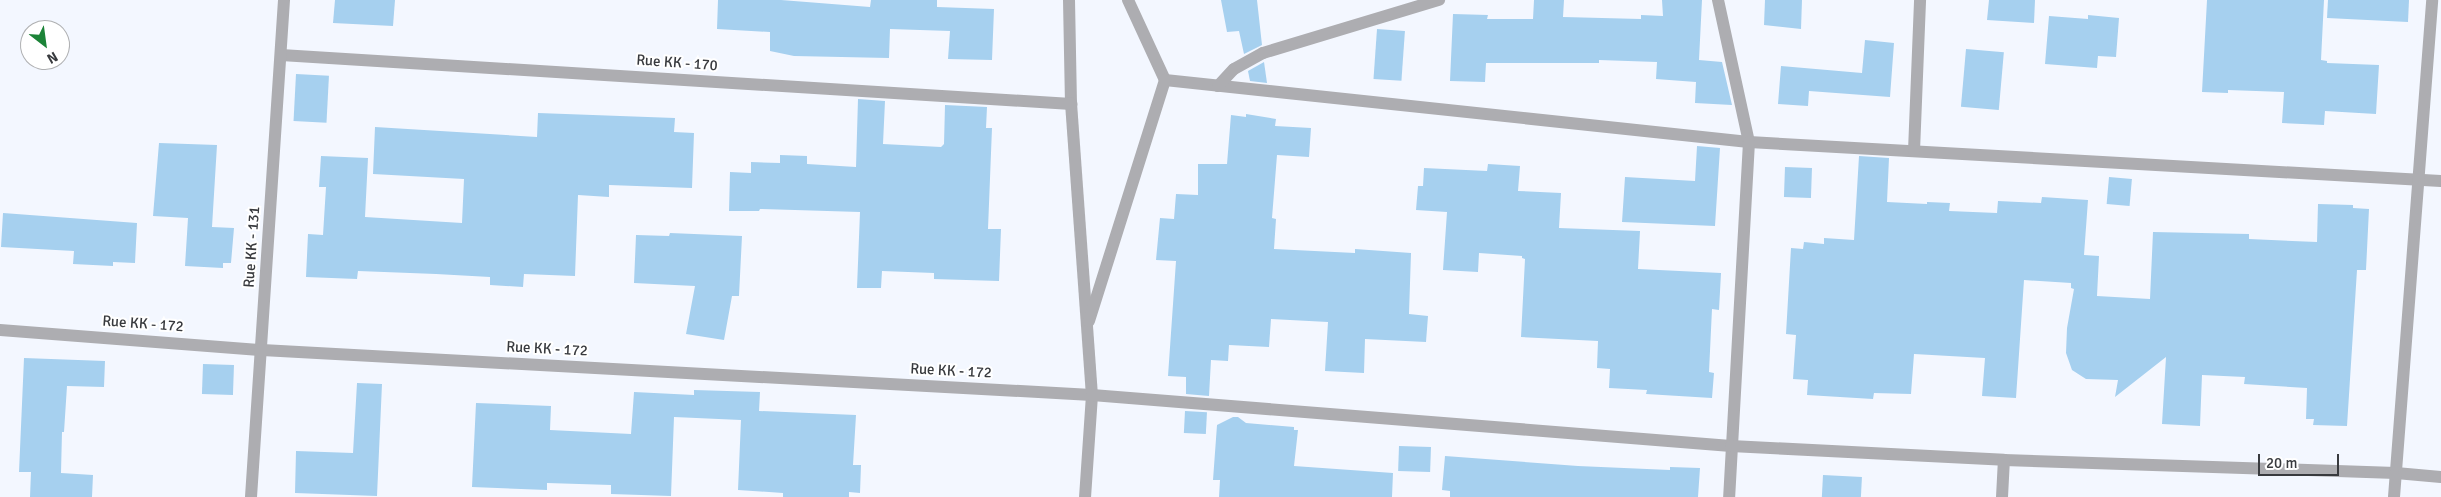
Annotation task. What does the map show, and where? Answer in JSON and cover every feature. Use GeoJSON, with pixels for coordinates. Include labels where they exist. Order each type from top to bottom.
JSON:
{"type":"FeatureCollection","features":[{"type":"Feature","properties":{"kind":"street","name":"Rue KK - 131"},"geometry":{"type":"LineString","coordinates":[[251,497],[284,0]]}},
{"type":"Feature","properties":{"kind":"street"},"geometry":{"type":"LineString","coordinates":[[1069,0],[1071,104],[1092,396],[1085,497]]}},
{"type":"Feature","properties":{"kind":"street"},"geometry":{"type":"LineString","coordinates":[[1087,328],[1165,80],[1128,0]]}},
{"type":"Feature","properties":{"kind":"street"},"geometry":{"type":"LineString","coordinates":[[1218,86],[1234,68],[1263,53],[1439,0]]}},
{"type":"Feature","properties":{"kind":"street"},"geometry":{"type":"LineString","coordinates":[[1718,0],[1749,142],[1729,497]]}},
{"type":"Feature","properties":{"kind":"street"},"geometry":{"type":"LineString","coordinates":[[1914,151],[1920,0]]}},
{"type":"Feature","properties":{"kind":"street"},"geometry":{"type":"LineString","coordinates":[[2394,497],[2432,0]]}},
{"type":"Feature","properties":{"kind":"street","name":"Rue KK - 170"},"geometry":{"type":"LineString","coordinates":[[281,55],[1071,104]]}},
{"type":"Feature","properties":{"kind":"street"},"geometry":{"type":"LineString","coordinates":[[1165,80],[1749,142],[2441,181]]}},
{"type":"Feature","properties":{"kind":"street","name":"Rue KK - 172"},"geometry":{"type":"LineString","coordinates":[[0,330],[262,350],[1092,396],[1731,446],[2004,460],[2396,473],[2441,477]]}},
{"type":"Feature","properties":{"kind":"street"},"geometry":{"type":"LineString","coordinates":[[2002,497],[2004,460]]}},
{"type":"Feature","properties":{"kind":"building"},"geometry":{"type":"Polygon","coordinates":[[[335,0],[395,0],[393,26],[333,23],[335,0]]]}},
{"type":"Feature","properties":{"kind":"building"},"geometry":{"type":"Polygon","coordinates":[[[718,0],[781,0],[870,7],[871,0],[937,0],[937,7],[994,9],[992,60],[948,59],[950,31],[890,29],[889,58],[794,56],[770,51],[770,32],[717,29],[718,0]]]}},
{"type":"Feature","properties":{"kind":"building"},"geometry":{"type":"Polygon","coordinates":[[[1221,0],[1257,0],[1262,45],[1244,54],[1239,31],[1227,32],[1221,0]]]}},
{"type":"Feature","properties":{"kind":"building"},"geometry":{"type":"Polygon","coordinates":[[[1534,0],[1564,0],[1563,17],[1641,19],[1641,15],[1663,16],[1662,0],[1702,0],[1699,60],[1722,62],[1732,105],[1695,103],[1696,82],[1656,79],[1657,62],[1599,60],[1599,63],[1486,63],[1485,82],[1450,81],[1453,14],[1488,15],[1487,19],[1533,19],[1534,0]]]}},
{"type":"Feature","properties":{"kind":"building"},"geometry":{"type":"Polygon","coordinates":[[[1765,0],[1802,0],[1801,29],[1764,25],[1765,0]]]}},
{"type":"Feature","properties":{"kind":"building"},"geometry":{"type":"Polygon","coordinates":[[[1989,0],[2035,0],[2034,23],[1987,20],[1989,0]]]}},
{"type":"Feature","properties":{"kind":"building"},"geometry":{"type":"Polygon","coordinates":[[[2207,0],[2324,0],[2321,60],[2327,61],[2327,63],[2379,65],[2376,114],[2325,111],[2324,125],[2282,123],[2284,92],[2228,90],[2228,93],[2202,92],[2207,0]]]}},
{"type":"Feature","properties":{"kind":"building"},"geometry":{"type":"Polygon","coordinates":[[[2328,0],[2409,0],[2408,22],[2327,18],[2328,0]]]}},
{"type":"Feature","properties":{"kind":"building"},"geometry":{"type":"Polygon","coordinates":[[[2088,15],[2119,18],[2116,57],[2098,56],[2097,68],[2045,64],[2049,16],[2088,19],[2088,15]]]}},
{"type":"Feature","properties":{"kind":"building"},"geometry":{"type":"Polygon","coordinates":[[[1377,29],[1405,31],[1401,81],[1374,79],[1377,29]]]}},
{"type":"Feature","properties":{"kind":"building"},"geometry":{"type":"Polygon","coordinates":[[[1865,40],[1894,43],[1890,97],[1809,91],[1808,106],[1778,104],[1781,66],[1862,73],[1865,40]]]}},
{"type":"Feature","properties":{"kind":"building"},"geometry":{"type":"Polygon","coordinates":[[[1966,49],[2004,52],[1999,110],[1961,107],[1966,49]]]}},
{"type":"Feature","properties":{"kind":"building"},"geometry":{"type":"Polygon","coordinates":[[[1264,62],[1267,83],[1250,81],[1248,71],[1264,62]]]}},
{"type":"Feature","properties":{"kind":"building"},"geometry":{"type":"Polygon","coordinates":[[[296,74],[329,76],[326,123],[294,121],[296,74]]]}},
{"type":"Feature","properties":{"kind":"building"},"geometry":{"type":"Polygon","coordinates":[[[858,99],[885,101],[883,144],[941,147],[944,144],[945,105],[987,107],[986,128],[992,128],[988,229],[1001,229],[999,281],[934,279],[934,273],[882,271],[881,288],[857,288],[860,212],[760,209],[759,211],[729,211],[730,172],[751,173],[751,162],[780,163],[780,155],[807,156],[807,164],[856,167],[858,99]]]}},
{"type":"Feature","properties":{"kind":"building"},"geometry":{"type":"Polygon","coordinates":[[[538,113],[675,118],[674,132],[694,133],[692,188],[609,185],[609,197],[578,195],[575,276],[524,274],[523,287],[490,285],[490,277],[436,274],[358,271],[357,279],[306,277],[308,234],[323,235],[326,187],[319,187],[321,156],[368,158],[365,217],[462,223],[464,179],[373,174],[375,127],[537,137],[538,113]]]}},
{"type":"Feature","properties":{"kind":"building"},"geometry":{"type":"Polygon","coordinates":[[[1246,114],[1276,119],[1275,126],[1311,128],[1309,157],[1277,155],[1272,218],[1276,219],[1274,249],[1355,253],[1355,249],[1411,253],[1409,314],[1428,316],[1426,342],[1365,339],[1364,373],[1325,371],[1328,322],[1271,319],[1269,347],[1229,345],[1228,361],[1211,360],[1209,396],[1186,394],[1186,377],[1168,376],[1176,261],[1156,260],[1160,218],[1174,219],[1176,194],[1198,195],[1198,164],[1227,164],[1231,115],[1246,117],[1246,114]]]}},
{"type":"Feature","properties":{"kind":"building"},"geometry":{"type":"Polygon","coordinates":[[[159,143],[217,145],[212,227],[234,228],[231,263],[223,263],[223,268],[185,266],[188,218],[153,216],[159,143]]]}},
{"type":"Feature","properties":{"kind":"building"},"geometry":{"type":"Polygon","coordinates":[[[1697,146],[1720,148],[1715,226],[1622,222],[1625,177],[1695,181],[1697,146]]]}},
{"type":"Feature","properties":{"kind":"building"},"geometry":{"type":"Polygon","coordinates":[[[1859,156],[1889,158],[1887,202],[1950,203],[1949,211],[1997,213],[1998,201],[2041,203],[2042,197],[2088,200],[2084,255],[2099,256],[2097,296],[2150,299],[2153,232],[2249,234],[2249,239],[2317,242],[2318,204],[2353,205],[2353,208],[2369,209],[2366,270],[2357,270],[2347,426],[2313,425],[2314,419],[2306,419],[2307,388],[2244,384],[2245,377],[2202,375],[2200,426],[2162,424],[2166,357],[2115,397],[2118,380],[2086,379],[2072,370],[2066,353],[2067,328],[2074,289],[2071,288],[2071,283],[2024,280],[2016,398],[1982,396],[1985,358],[1914,354],[1911,394],[1874,393],[1873,399],[1807,395],[1808,380],[1793,379],[1796,335],[1786,334],[1791,248],[1803,249],[1804,242],[1824,244],[1824,238],[1854,240],[1859,156]]]}},
{"type":"Feature","properties":{"kind":"building"},"geometry":{"type":"Polygon","coordinates":[[[1488,164],[1520,166],[1518,191],[1561,193],[1559,228],[1640,231],[1638,269],[1721,273],[1719,310],[1712,309],[1709,372],[1714,373],[1712,398],[1646,394],[1647,390],[1609,388],[1610,369],[1597,368],[1598,341],[1521,337],[1525,259],[1522,256],[1479,253],[1478,272],[1443,270],[1447,212],[1416,210],[1418,186],[1423,186],[1424,168],[1487,171],[1488,164]]]}},
{"type":"Feature","properties":{"kind":"building"},"geometry":{"type":"Polygon","coordinates":[[[1785,167],[1812,168],[1811,198],[1784,197],[1785,167]]]}},
{"type":"Feature","properties":{"kind":"building"},"geometry":{"type":"Polygon","coordinates":[[[2109,177],[2132,179],[2130,206],[2107,204],[2109,177]]]}},
{"type":"Feature","properties":{"kind":"building"},"geometry":{"type":"Polygon","coordinates":[[[3,213],[137,223],[135,263],[113,262],[113,266],[73,264],[74,251],[1,247],[3,213]]]}},
{"type":"Feature","properties":{"kind":"building"},"geometry":{"type":"Polygon","coordinates":[[[670,233],[742,236],[739,296],[732,296],[724,340],[686,334],[695,286],[634,283],[636,235],[669,236],[670,233]]]}},
{"type":"Feature","properties":{"kind":"building"},"geometry":{"type":"Polygon","coordinates":[[[24,358],[105,361],[104,387],[67,386],[64,432],[62,432],[61,473],[93,475],[92,497],[30,497],[31,472],[19,472],[24,358]]]}},
{"type":"Feature","properties":{"kind":"building"},"geometry":{"type":"Polygon","coordinates":[[[203,364],[234,365],[233,395],[202,394],[203,364]]]}},
{"type":"Feature","properties":{"kind":"building"},"geometry":{"type":"Polygon","coordinates":[[[357,383],[382,384],[377,496],[295,493],[296,451],[353,453],[357,383]]]}},
{"type":"Feature","properties":{"kind":"building"},"geometry":{"type":"Polygon","coordinates":[[[694,390],[760,392],[759,411],[856,415],[853,465],[861,465],[860,493],[849,492],[849,497],[783,497],[783,493],[738,490],[741,420],[674,417],[671,496],[611,494],[611,485],[547,483],[547,490],[472,487],[476,403],[551,406],[550,430],[631,434],[634,392],[694,395],[694,390]]]}},
{"type":"Feature","properties":{"kind":"building"},"geometry":{"type":"Polygon","coordinates":[[[1185,411],[1207,412],[1206,434],[1184,433],[1185,411]]]}},
{"type":"Feature","properties":{"kind":"building"},"geometry":{"type":"Polygon","coordinates":[[[1233,417],[1238,417],[1246,423],[1294,427],[1294,430],[1298,430],[1294,466],[1393,473],[1392,497],[1219,497],[1220,480],[1213,480],[1217,425],[1233,417]]]}},
{"type":"Feature","properties":{"kind":"building"},"geometry":{"type":"Polygon","coordinates":[[[1399,446],[1431,447],[1430,472],[1398,471],[1399,446]]]}},
{"type":"Feature","properties":{"kind":"building"},"geometry":{"type":"Polygon","coordinates":[[[1445,456],[1578,466],[1670,470],[1670,467],[1700,468],[1698,497],[1450,497],[1450,491],[1442,490],[1445,456]]]}},
{"type":"Feature","properties":{"kind":"building"},"geometry":{"type":"Polygon","coordinates":[[[1823,475],[1862,477],[1861,497],[1822,497],[1823,475]]]}}]}
